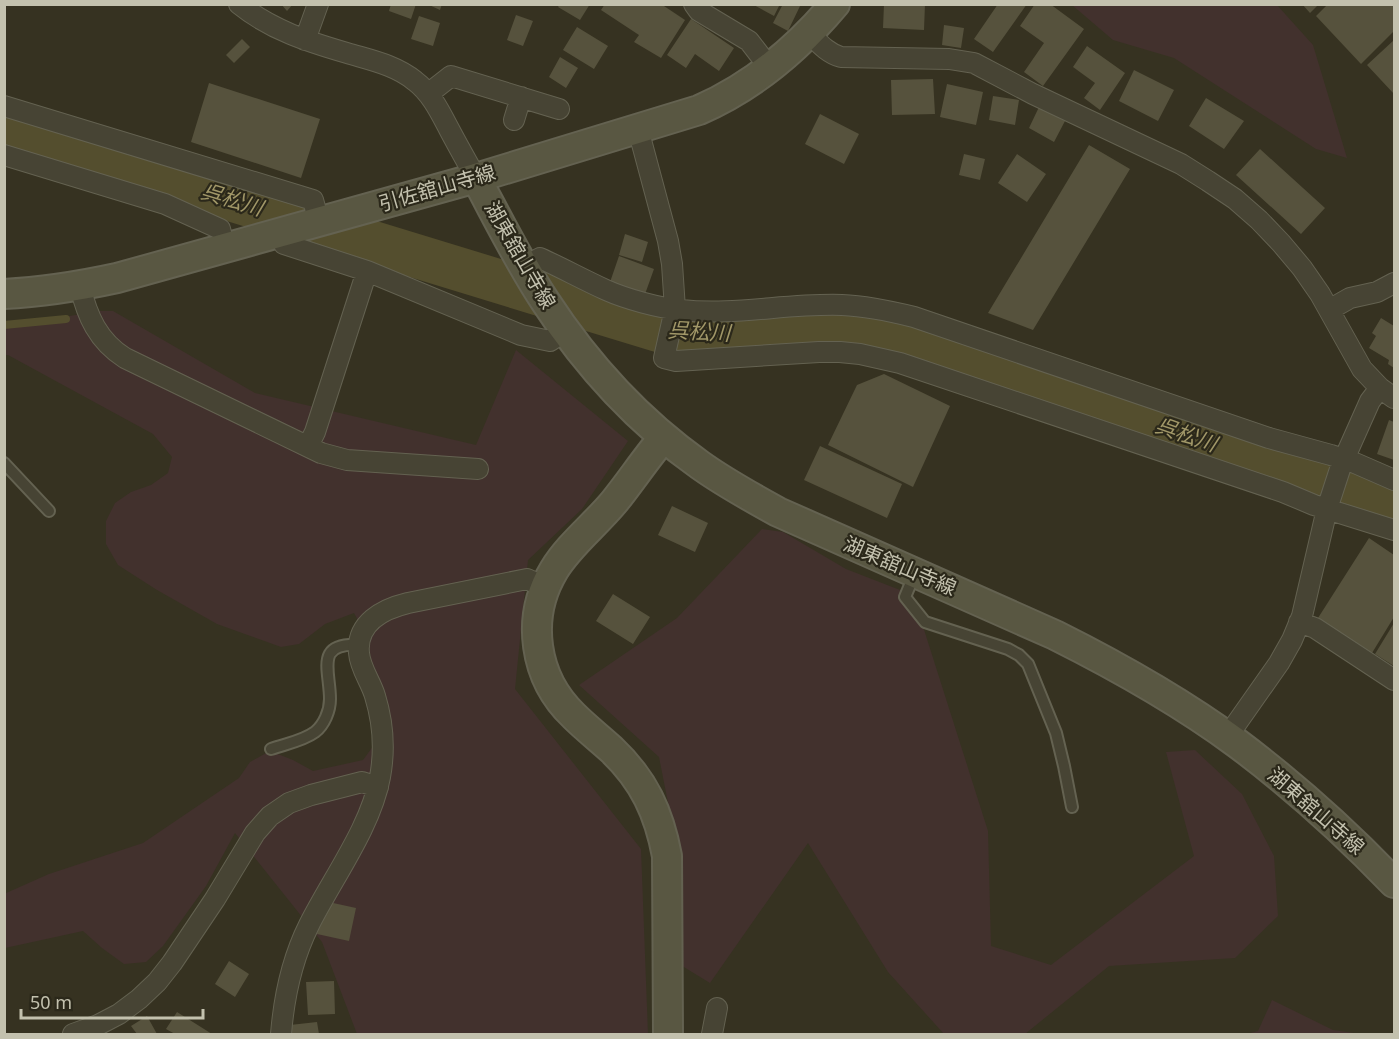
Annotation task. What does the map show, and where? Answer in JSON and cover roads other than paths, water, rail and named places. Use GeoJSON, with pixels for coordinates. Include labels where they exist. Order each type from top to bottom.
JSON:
{"type":"FeatureCollection","features":[{"type":"Feature","properties":{"kind":"main road","name":"引佐舘山寺線"},"geometry":{"type":"LineString","coordinates":[[4,294],[42,292],[117,278],[278,235],[325,214],[476,178],[699,110],[718,102],[770,67],[809,33],[835,4]]}},
{"type":"Feature","properties":{"kind":"main road","name":"湖東舘山寺線"},"geometry":{"type":"LineString","coordinates":[[476,178],[544,300],[598,373],[664,437],[700,465],[768,507],[1017,617],[1093,654],[1166,696],[1261,762],[1310,802],[1395,883]]}},
{"type":"Feature","properties":{"kind":"main road"},"geometry":{"type":"LineString","coordinates":[[664,437],[615,501],[555,569],[545,587],[536,626],[541,665],[549,684],[573,716],[626,763],[653,807],[663,836],[668,877],[668,1035]]}},
{"type":"Feature","properties":{"kind":"street"},"geometry":{"type":"LineString","coordinates":[[239,4],[262,21],[305,40],[385,65],[401,71],[416,81],[428,94],[476,178]]}},
{"type":"Feature","properties":{"kind":"street"},"geometry":{"type":"LineString","coordinates":[[305,40],[318,4]]}},
{"type":"Feature","properties":{"kind":"street"},"geometry":{"type":"LineString","coordinates":[[694,4],[699,11],[749,41],[770,67]]}},
{"type":"Feature","properties":{"kind":"street"},"geometry":{"type":"LineString","coordinates":[[809,33],[825,49],[841,57],[949,59],[974,63],[1033,94],[1181,164],[1235,199],[1259,220],[1302,268],[1362,369],[1387,393],[1370,400],[1342,463],[1314,558],[1309,591],[1292,640],[1279,663],[1227,737]]}},
{"type":"Feature","properties":{"kind":"street"},"geometry":{"type":"LineString","coordinates":[[428,94],[451,76],[559,108]]}},
{"type":"Feature","properties":{"kind":"street"},"geometry":{"type":"LineString","coordinates":[[514,120],[521,97]]}},
{"type":"Feature","properties":{"kind":"street"},"geometry":{"type":"LineString","coordinates":[[4,106],[313,201],[325,214]]}},
{"type":"Feature","properties":{"kind":"street"},"geometry":{"type":"LineString","coordinates":[[638,129],[672,264],[674,314],[664,358],[676,361],[819,352],[880,357],[1395,530]]}},
{"type":"Feature","properties":{"kind":"street"},"geometry":{"type":"LineString","coordinates":[[4,155],[165,204],[220,229],[225,248]]}},
{"type":"Feature","properties":{"kind":"street"},"geometry":{"type":"LineString","coordinates":[[278,235],[284,244],[367,271],[521,335],[550,341],[563,328]]}},
{"type":"Feature","properties":{"kind":"street"},"geometry":{"type":"LineString","coordinates":[[524,267],[540,258],[608,291],[663,307],[674,314],[842,305],[890,311],[914,317],[1395,480]]}},
{"type":"Feature","properties":{"kind":"street"},"geometry":{"type":"LineString","coordinates":[[308,446],[315,432],[367,271]]}},
{"type":"Feature","properties":{"kind":"street"},"geometry":{"type":"LineString","coordinates":[[1329,310],[1350,298],[1377,292],[1395,284]]}},
{"type":"Feature","properties":{"kind":"street"},"geometry":{"type":"LineString","coordinates":[[80,286],[96,330],[113,351],[321,453],[347,460],[478,469]]}},
{"type":"Feature","properties":{"kind":"street"},"geometry":{"type":"LineString","coordinates":[[281,1035],[285,1000],[298,953],[309,926],[369,813],[378,787],[383,749],[381,721],[359,654],[360,639],[367,625],[378,614],[392,607],[526,579],[545,587]]}},
{"type":"Feature","properties":{"kind":"street"},"geometry":{"type":"LineString","coordinates":[[1299,621],[1315,628],[1395,680]]}},
{"type":"Feature","properties":{"kind":"street"},"geometry":{"type":"LineString","coordinates":[[73,1035],[119,1014],[157,982],[215,898],[255,833],[270,816],[289,803],[310,795],[362,782],[378,787]]}},
{"type":"Feature","properties":{"kind":"street"},"geometry":{"type":"LineString","coordinates":[[712,1035],[717,1008]]}},
{"type":"Feature","properties":{"kind":"lane"},"geometry":{"type":"LineString","coordinates":[[4,463],[50,511]]}},
{"type":"Feature","properties":{"kind":"lane"},"geometry":{"type":"LineString","coordinates":[[915,573],[905,597],[925,622],[1008,649],[1028,664],[1056,733],[1072,807]]}},
{"type":"Feature","properties":{"kind":"lane"},"geometry":{"type":"LineString","coordinates":[[271,749],[315,732],[326,718],[330,701],[327,663],[330,653],[338,646],[360,645]]}},
{"type":"Feature","properties":{"kind":"waterway","name":"呉松川"},"geometry":{"type":"LineString","coordinates":[[4,130],[658,330],[726,334],[848,329],[907,340],[1394,505]]}},
{"type":"Feature","properties":{"kind":"waterway"},"geometry":{"type":"LineString","coordinates":[[4,325],[66,319]]}}]}
